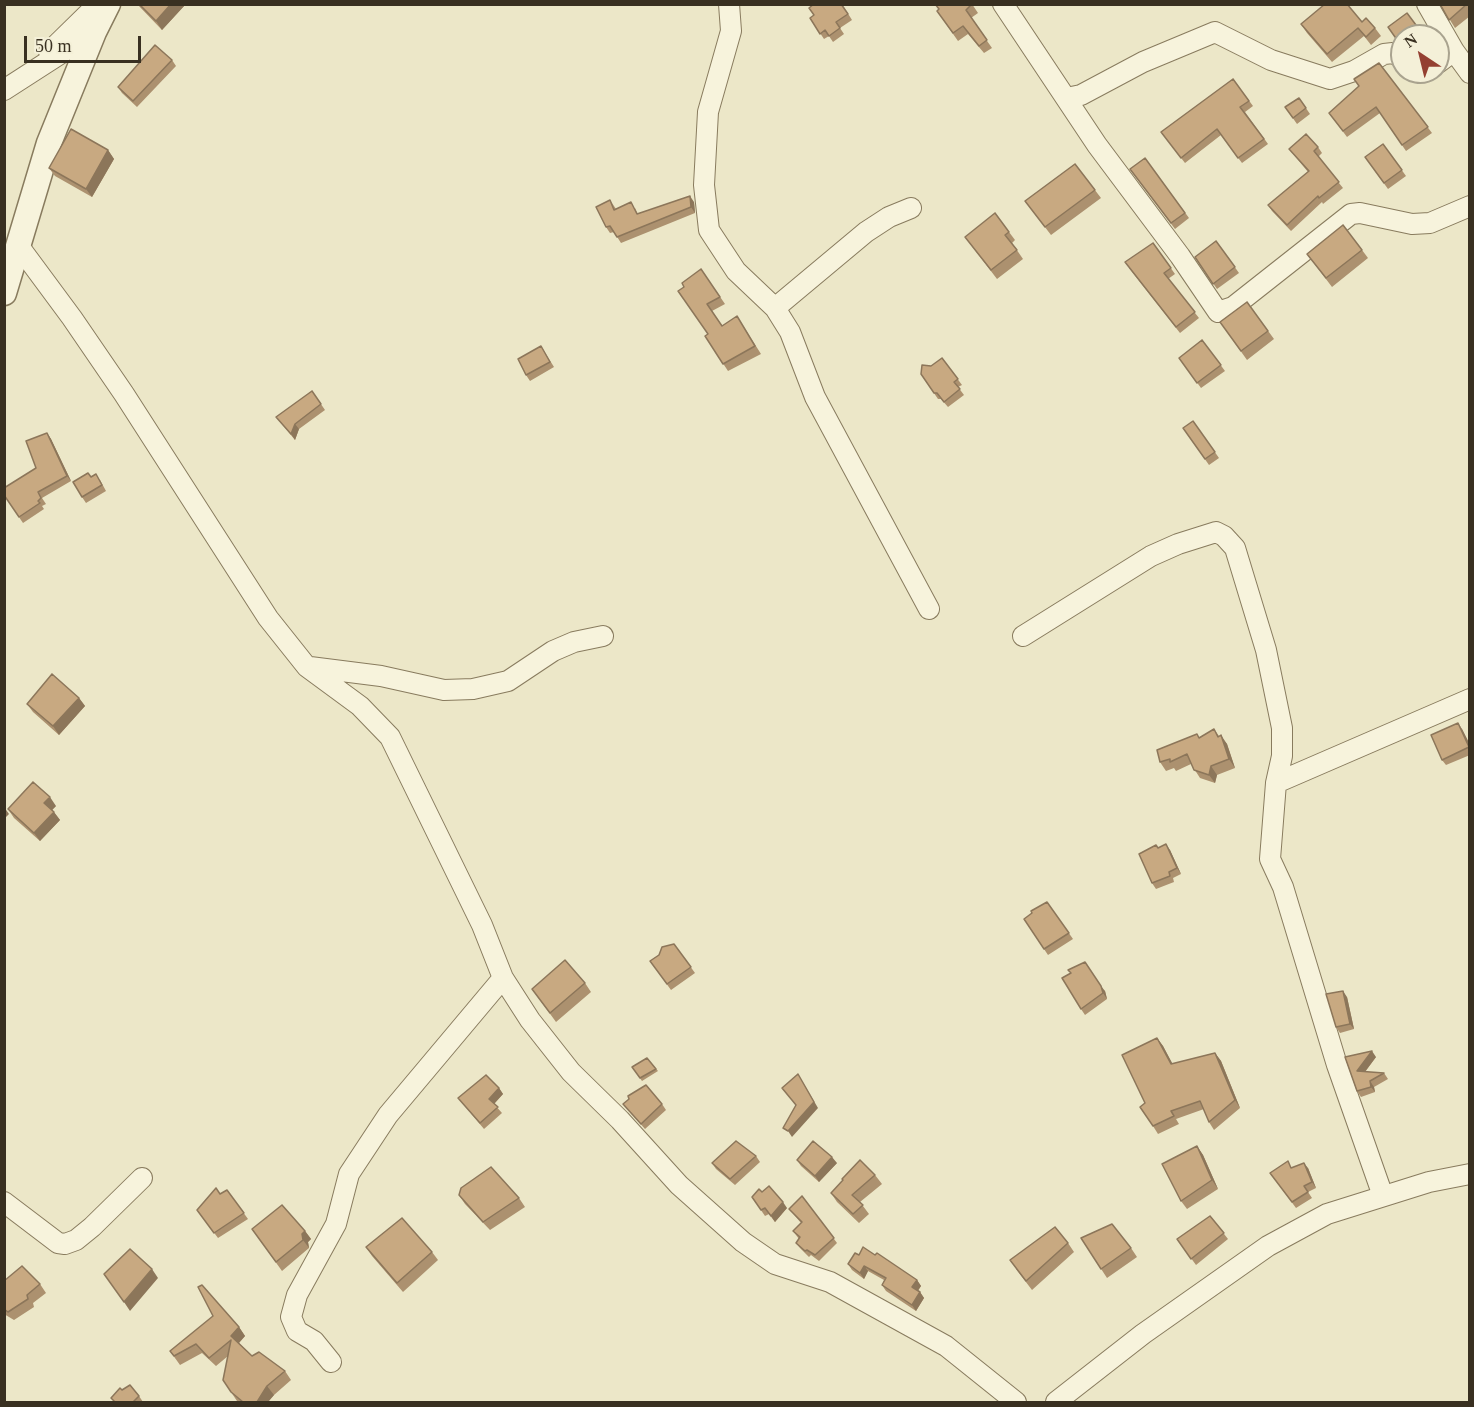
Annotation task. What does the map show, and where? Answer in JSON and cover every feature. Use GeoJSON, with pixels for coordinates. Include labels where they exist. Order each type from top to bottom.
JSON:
{"type":"FeatureCollection","features":[{"type":"Feature","properties":{"kind":"street"},"geometry":{"type":"LineString","coordinates":[[38,66],[98,4]]}},
{"type":"Feature","properties":{"kind":"street"},"geometry":{"type":"LineString","coordinates":[[4,293],[49,143],[94,32],[108,4]]}},
{"type":"Feature","properties":{"kind":"street"},"geometry":{"type":"LineString","coordinates":[[1003,4],[1097,145],[1180,256],[1218,312],[1233,307],[1351,214],[1360,213],[1412,224],[1430,223],[1469,207]]}},
{"type":"Feature","properties":{"kind":"street"},"geometry":{"type":"LineString","coordinates":[[1427,4],[1454,51],[1470,73]]}},
{"type":"Feature","properties":{"kind":"street"},"geometry":{"type":"LineString","coordinates":[[735,5],[731,31],[708,112],[704,185],[710,230],[736,272],[775,308],[790,332],[815,397],[929,609]]}},
{"type":"Feature","properties":{"kind":"street"},"geometry":{"type":"LineString","coordinates":[[4,90],[94,32]]}},
{"type":"Feature","properties":{"kind":"street"},"geometry":{"type":"LineString","coordinates":[[1067,98],[1080,95],[1143,62],[1215,33],[1271,60],[1330,79],[1354,71],[1384,54],[1390,53]]}},
{"type":"Feature","properties":{"kind":"street"},"geometry":{"type":"LineString","coordinates":[[1450,54],[1454,51]]}},
{"type":"Feature","properties":{"kind":"street"},"geometry":{"type":"LineString","coordinates":[[775,308],[866,232],[889,217],[911,208]]}},
{"type":"Feature","properties":{"kind":"street"},"geometry":{"type":"LineString","coordinates":[[18,245],[124,394],[268,618],[308,667],[360,706],[390,737],[482,925],[503,978],[530,1020],[571,1072],[620,1120],[679,1185],[743,1242],[775,1264],[830,1282],[946,1346],[1016,1402]]}},
{"type":"Feature","properties":{"kind":"street"},"geometry":{"type":"LineString","coordinates":[[1023,636],[1151,556],[1216,532],[1224,536],[1235,548],[1251,595],[1282,728],[1282,756],[1276,783],[1269,859],[1283,887],[1330,1043],[1383,1196]]}},
{"type":"Feature","properties":{"kind":"street"},"geometry":{"type":"LineString","coordinates":[[308,667],[381,676],[444,690],[472,689],[508,681],[553,651],[574,642],[603,636]]}},
{"type":"Feature","properties":{"kind":"street"},"geometry":{"type":"LineString","coordinates":[[1276,783],[1470,699]]}},
{"type":"Feature","properties":{"kind":"street"},"geometry":{"type":"LineString","coordinates":[[331,1362],[314,1341],[297,1331],[291,1317],[297,1295],[336,1224],[349,1174],[388,1115],[503,978]]}},
{"type":"Feature","properties":{"kind":"street"},"geometry":{"type":"LineString","coordinates":[[1056,1402],[1143,1334],[1268,1246],[1327,1214],[1383,1196],[1470,1174]]}},
{"type":"Feature","properties":{"kind":"street"},"geometry":{"type":"LineString","coordinates":[[4,1202],[58,1243],[65,1244],[76,1240],[92,1227],[142,1178]]}},
{"type":"Feature","properties":{"kind":"building"},"geometry":{"type":"Polygon","coordinates":[[[139,4],[171,4],[156,21],[139,4]]]}},
{"type":"Feature","properties":{"kind":"building"},"geometry":{"type":"Polygon","coordinates":[[[814,4],[841,4],[848,14],[836,22],[840,28],[829,36],[825,30],[820,34],[810,18],[814,15],[809,8],[814,4]]]}},
{"type":"Feature","properties":{"kind":"building"},"geometry":{"type":"Polygon","coordinates":[[[935,4],[972,4],[966,10],[987,40],[979,46],[963,26],[953,33],[937,11],[939,9],[935,4]]]}},
{"type":"Feature","properties":{"kind":"building"},"geometry":{"type":"Polygon","coordinates":[[[1325,4],[1347,4],[1362,22],[1366,18],[1375,28],[1366,37],[1358,28],[1327,54],[1301,24],[1325,4]]]}},
{"type":"Feature","properties":{"kind":"building"},"geometry":{"type":"Polygon","coordinates":[[[1440,4],[1467,4],[1449,20],[1440,4]]]}},
{"type":"Feature","properties":{"kind":"building"},"geometry":{"type":"Polygon","coordinates":[[[1407,13],[1415,24],[1392,24],[1407,13]]]}},
{"type":"Feature","properties":{"kind":"building"},"geometry":{"type":"Polygon","coordinates":[[[155,45],[172,60],[133,101],[118,87],[155,45]]]}},
{"type":"Feature","properties":{"kind":"building"},"geometry":{"type":"Polygon","coordinates":[[[1379,63],[1390,77],[1390,84],[1395,84],[1428,127],[1402,145],[1376,107],[1343,131],[1329,113],[1359,86],[1354,79],[1379,63]]]}},
{"type":"Feature","properties":{"kind":"building"},"geometry":{"type":"Polygon","coordinates":[[[1233,79],[1249,101],[1240,107],[1264,139],[1238,158],[1217,129],[1181,158],[1161,132],[1233,79]]]}},
{"type":"Feature","properties":{"kind":"building"},"geometry":{"type":"Polygon","coordinates":[[[1299,98],[1306,108],[1293,118],[1285,107],[1299,98]]]}},
{"type":"Feature","properties":{"kind":"building"},"geometry":{"type":"Polygon","coordinates":[[[71,129],[108,150],[86,189],[49,168],[71,129]]]}},
{"type":"Feature","properties":{"kind":"building"},"geometry":{"type":"Polygon","coordinates":[[[1306,134],[1318,147],[1314,151],[1339,182],[1319,198],[1318,196],[1287,225],[1268,205],[1309,171],[1289,149],[1306,134]]]}},
{"type":"Feature","properties":{"kind":"building"},"geometry":{"type":"Polygon","coordinates":[[[1383,144],[1402,170],[1384,183],[1365,157],[1383,144]]]}},
{"type":"Feature","properties":{"kind":"building"},"geometry":{"type":"Polygon","coordinates":[[[1145,158],[1185,213],[1171,223],[1130,169],[1145,158]]]}},
{"type":"Feature","properties":{"kind":"building"},"geometry":{"type":"Polygon","coordinates":[[[1075,164],[1095,190],[1045,227],[1025,201],[1075,164]]]}},
{"type":"Feature","properties":{"kind":"building"},"geometry":{"type":"Polygon","coordinates":[[[690,196],[691,207],[617,237],[610,226],[606,227],[596,207],[610,200],[614,210],[631,202],[637,214],[690,196]]]}},
{"type":"Feature","properties":{"kind":"building"},"geometry":{"type":"Polygon","coordinates":[[[995,213],[1009,232],[1005,235],[1017,250],[991,270],[965,237],[995,213]]]}},
{"type":"Feature","properties":{"kind":"building"},"geometry":{"type":"Polygon","coordinates":[[[1343,225],[1362,250],[1326,278],[1307,254],[1343,225]]]}},
{"type":"Feature","properties":{"kind":"building"},"geometry":{"type":"Polygon","coordinates":[[[1216,241],[1235,267],[1213,284],[1195,257],[1216,241]]]}},
{"type":"Feature","properties":{"kind":"building"},"geometry":{"type":"Polygon","coordinates":[[[1153,243],[1171,268],[1164,273],[1195,312],[1176,327],[1125,262],[1153,243]]]}},
{"type":"Feature","properties":{"kind":"building"},"geometry":{"type":"Polygon","coordinates":[[[701,269],[720,297],[707,304],[722,326],[737,316],[755,346],[723,364],[705,336],[708,334],[678,291],[684,287],[682,283],[701,269]]]}},
{"type":"Feature","properties":{"kind":"building"},"geometry":{"type":"Polygon","coordinates":[[[1247,302],[1268,331],[1241,351],[1220,322],[1247,302]]]}},
{"type":"Feature","properties":{"kind":"building"},"geometry":{"type":"Polygon","coordinates":[[[1202,340],[1221,365],[1197,383],[1179,358],[1202,340]]]}},
{"type":"Feature","properties":{"kind":"building"},"geometry":{"type":"Polygon","coordinates":[[[541,346],[550,362],[526,375],[518,359],[541,346]]]}},
{"type":"Feature","properties":{"kind":"building"},"geometry":{"type":"Polygon","coordinates":[[[942,358],[958,379],[954,382],[960,389],[944,402],[937,393],[934,393],[921,374],[922,365],[931,366],[942,358]]]}},
{"type":"Feature","properties":{"kind":"building"},"geometry":{"type":"Polygon","coordinates":[[[312,391],[321,404],[295,424],[291,434],[276,417],[312,391]]]}},
{"type":"Feature","properties":{"kind":"building"},"geometry":{"type":"Polygon","coordinates":[[[1193,421],[1215,452],[1205,459],[1183,428],[1193,421]]]}},
{"type":"Feature","properties":{"kind":"building"},"geometry":{"type":"Polygon","coordinates":[[[47,433],[67,476],[38,492],[41,498],[38,501],[40,503],[19,517],[4,495],[4,488],[36,468],[26,441],[47,433]]]}},
{"type":"Feature","properties":{"kind":"building"},"geometry":{"type":"Polygon","coordinates":[[[88,473],[91,477],[96,474],[102,485],[82,497],[73,482],[88,473]]]}},
{"type":"Feature","properties":{"kind":"building"},"geometry":{"type":"Polygon","coordinates":[[[52,674],[79,698],[53,726],[27,704],[52,674]]]}},
{"type":"Feature","properties":{"kind":"building"},"geometry":{"type":"Polygon","coordinates":[[[1458,723],[1469,747],[1442,760],[1431,735],[1458,723]]]}},
{"type":"Feature","properties":{"kind":"building"},"geometry":{"type":"Polygon","coordinates":[[[1214,729],[1218,737],[1221,735],[1229,759],[1211,766],[1209,775],[1194,770],[1187,754],[1170,762],[1170,759],[1160,762],[1157,750],[1197,734],[1199,738],[1214,729]]]}},
{"type":"Feature","properties":{"kind":"building"},"geometry":{"type":"Polygon","coordinates":[[[33,782],[50,797],[44,803],[54,812],[34,833],[8,809],[33,782]]]}},
{"type":"Feature","properties":{"kind":"building"},"geometry":{"type":"Polygon","coordinates":[[[1166,844],[1177,868],[1169,872],[1170,876],[1152,883],[1139,854],[1156,845],[1158,848],[1166,844]]]}},
{"type":"Feature","properties":{"kind":"building"},"geometry":{"type":"Polygon","coordinates":[[[1047,902],[1069,933],[1044,949],[1024,919],[1032,913],[1031,911],[1047,902]]]}},
{"type":"Feature","properties":{"kind":"building"},"geometry":{"type":"Polygon","coordinates":[[[674,944],[691,967],[667,984],[650,961],[659,955],[662,947],[674,944]]]}},
{"type":"Feature","properties":{"kind":"building"},"geometry":{"type":"Polygon","coordinates":[[[565,960],[585,983],[550,1013],[532,989],[565,960]]]}},
{"type":"Feature","properties":{"kind":"building"},"geometry":{"type":"Polygon","coordinates":[[[1085,962],[1103,993],[1081,1009],[1062,978],[1071,973],[1068,970],[1085,962]]]}},
{"type":"Feature","properties":{"kind":"building"},"geometry":{"type":"Polygon","coordinates":[[[1343,991],[1350,1024],[1336,1027],[1326,994],[1343,991]]]}},
{"type":"Feature","properties":{"kind":"building"},"geometry":{"type":"Polygon","coordinates":[[[1157,1038],[1171,1064],[1215,1053],[1235,1100],[1209,1122],[1200,1101],[1171,1111],[1174,1116],[1153,1126],[1140,1107],[1145,1103],[1122,1055],[1157,1038]]]}},
{"type":"Feature","properties":{"kind":"building"},"geometry":{"type":"Polygon","coordinates":[[[1372,1051],[1357,1071],[1384,1073],[1370,1081],[1371,1087],[1357,1091],[1345,1057],[1372,1051]]]}},
{"type":"Feature","properties":{"kind":"building"},"geometry":{"type":"Polygon","coordinates":[[[647,1058],[656,1069],[640,1078],[632,1067],[647,1058]]]}},
{"type":"Feature","properties":{"kind":"building"},"geometry":{"type":"Polygon","coordinates":[[[798,1074],[814,1102],[788,1131],[783,1128],[796,1105],[782,1088],[798,1074]]]}},
{"type":"Feature","properties":{"kind":"building"},"geometry":{"type":"Polygon","coordinates":[[[486,1075],[499,1088],[489,1099],[498,1107],[480,1123],[458,1098],[486,1075]]]}},
{"type":"Feature","properties":{"kind":"building"},"geometry":{"type":"Polygon","coordinates":[[[646,1085],[662,1104],[641,1124],[623,1104],[629,1099],[628,1096],[646,1085]]]}},
{"type":"Feature","properties":{"kind":"building"},"geometry":{"type":"Polygon","coordinates":[[[736,1141],[756,1156],[730,1179],[712,1163],[736,1141]]]}},
{"type":"Feature","properties":{"kind":"building"},"geometry":{"type":"Polygon","coordinates":[[[813,1141],[832,1157],[815,1176],[797,1160],[813,1141]]]}},
{"type":"Feature","properties":{"kind":"building"},"geometry":{"type":"Polygon","coordinates":[[[1197,1146],[1212,1180],[1181,1201],[1162,1164],[1197,1146]]]}},
{"type":"Feature","properties":{"kind":"building"},"geometry":{"type":"Polygon","coordinates":[[[860,1160],[875,1175],[852,1195],[863,1205],[853,1214],[831,1193],[860,1160]]]}},
{"type":"Feature","properties":{"kind":"building"},"geometry":{"type":"Polygon","coordinates":[[[1288,1161],[1291,1168],[1304,1163],[1312,1182],[1304,1186],[1308,1192],[1292,1202],[1270,1173],[1288,1161]]]}},
{"type":"Feature","properties":{"kind":"building"},"geometry":{"type":"Polygon","coordinates":[[[491,1167],[519,1198],[483,1222],[459,1195],[461,1188],[491,1167]]]}},
{"type":"Feature","properties":{"kind":"building"},"geometry":{"type":"Polygon","coordinates":[[[769,1186],[783,1202],[771,1216],[765,1208],[761,1210],[752,1197],[759,1189],[762,1192],[769,1186]]]}},
{"type":"Feature","properties":{"kind":"building"},"geometry":{"type":"Polygon","coordinates":[[[216,1188],[220,1194],[227,1190],[244,1213],[214,1233],[197,1210],[216,1188]]]}},
{"type":"Feature","properties":{"kind":"building"},"geometry":{"type":"Polygon","coordinates":[[[802,1196],[834,1238],[815,1255],[805,1251],[796,1243],[800,1237],[793,1231],[802,1222],[789,1209],[802,1196]]]}},
{"type":"Feature","properties":{"kind":"building"},"geometry":{"type":"Polygon","coordinates":[[[282,1205],[305,1231],[302,1234],[303,1240],[276,1262],[252,1229],[282,1205]]]}},
{"type":"Feature","properties":{"kind":"building"},"geometry":{"type":"Polygon","coordinates":[[[1210,1216],[1224,1233],[1191,1259],[1177,1239],[1210,1216]]]}},
{"type":"Feature","properties":{"kind":"building"},"geometry":{"type":"Polygon","coordinates":[[[402,1218],[432,1252],[397,1283],[366,1247],[402,1218]]]}},
{"type":"Feature","properties":{"kind":"building"},"geometry":{"type":"Polygon","coordinates":[[[1112,1224],[1131,1248],[1101,1269],[1081,1238],[1112,1224]]]}},
{"type":"Feature","properties":{"kind":"building"},"geometry":{"type":"Polygon","coordinates":[[[1055,1227],[1068,1243],[1026,1281],[1010,1260],[1055,1227]]]}},
{"type":"Feature","properties":{"kind":"building"},"geometry":{"type":"Polygon","coordinates":[[[863,1247],[875,1255],[877,1253],[917,1280],[912,1287],[920,1292],[912,1305],[882,1285],[886,1278],[864,1266],[860,1273],[848,1264],[855,1253],[859,1255],[863,1247]]]}},
{"type":"Feature","properties":{"kind":"building"},"geometry":{"type":"Polygon","coordinates":[[[130,1249],[152,1269],[124,1302],[104,1274],[130,1249]]]}},
{"type":"Feature","properties":{"kind":"building"},"geometry":{"type":"Polygon","coordinates":[[[22,1266],[40,1284],[27,1295],[28,1299],[8,1312],[4,1309],[4,1281],[22,1266]]]}},
{"type":"Feature","properties":{"kind":"building"},"geometry":{"type":"Polygon","coordinates":[[[202,1285],[239,1327],[231,1336],[252,1356],[259,1352],[285,1371],[267,1386],[257,1402],[243,1402],[231,1392],[223,1380],[231,1340],[209,1358],[196,1344],[174,1356],[170,1351],[213,1316],[198,1287],[202,1285]]]}},
{"type":"Feature","properties":{"kind":"building"},"geometry":{"type":"Polygon","coordinates":[[[130,1385],[139,1396],[133,1402],[115,1402],[111,1398],[120,1388],[122,1390],[130,1385]]]}}]}
